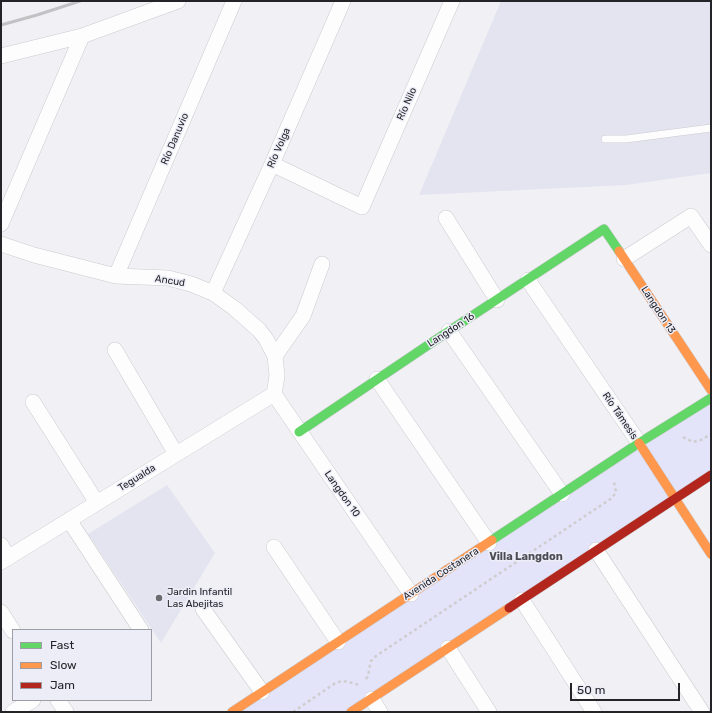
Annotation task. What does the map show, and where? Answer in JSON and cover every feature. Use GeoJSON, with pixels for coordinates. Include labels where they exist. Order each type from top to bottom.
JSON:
{"type":"FeatureCollection","features":[{"type":"Feature","properties":{"kind":"main road","name":"Langdon 13"},"geometry":{"type":"LineString","coordinates":[[604,229],[711,390]]}},
{"type":"Feature","properties":{"kind":"main road","name":"Langdon 16"},"geometry":{"type":"LineString","coordinates":[[299,432],[449,330],[528,280],[604,229]]}},
{"type":"Feature","properties":{"kind":"main road","name":"Avenida Costanera"},"geometry":{"type":"LineString","coordinates":[[232,712],[562,494],[711,398]]}},
{"type":"Feature","properties":{"kind":"main road","name":"Río Támesis"},"geometry":{"type":"LineString","coordinates":[[639,444],[711,554]]}},
{"type":"Feature","properties":{"kind":"main road"},"geometry":{"type":"LineString","coordinates":[[351,712],[711,475]]}},
{"type":"Feature","properties":{"kind":"street"},"geometry":{"type":"LineString","coordinates":[[1,56],[82,36],[178,1]]}},
{"type":"Feature","properties":{"kind":"street","name":"Río Danuvio"},"geometry":{"type":"LineString","coordinates":[[116,276],[234,1]]}},
{"type":"Feature","properties":{"kind":"street","name":"Río Volga"},"geometry":{"type":"LineString","coordinates":[[213,293],[272,164],[343,1]]}},
{"type":"Feature","properties":{"kind":"street","name":"Río Nilo"},"geometry":{"type":"LineString","coordinates":[[272,164],[362,207],[452,1]]}},
{"type":"Feature","properties":{"kind":"street"},"geometry":{"type":"LineString","coordinates":[[1,224],[82,36]]}},
{"type":"Feature","properties":{"kind":"street"},"geometry":{"type":"LineString","coordinates":[[624,259],[692,216],[711,245]]}},
{"type":"Feature","properties":{"kind":"street"},"geometry":{"type":"LineString","coordinates":[[446,218],[497,300]]}},
{"type":"Feature","properties":{"kind":"street","name":"Ancud"},"geometry":{"type":"LineString","coordinates":[[1,244],[34,255],[116,276],[168,278],[191,284],[213,293],[234,308],[259,330],[266,339],[275,356],[277,376],[274,394]]}},
{"type":"Feature","properties":{"kind":"street"},"geometry":{"type":"LineString","coordinates":[[275,356],[303,316],[322,264]]}},
{"type":"Feature","properties":{"kind":"street","name":"Río Támesis"},"geometry":{"type":"LineString","coordinates":[[528,280],[639,444]]}},
{"type":"Feature","properties":{"kind":"street"},"geometry":{"type":"LineString","coordinates":[[449,330],[562,494]]}},
{"type":"Feature","properties":{"kind":"street"},"geometry":{"type":"LineString","coordinates":[[115,350],[176,454]]}},
{"type":"Feature","properties":{"kind":"street"},"geometry":{"type":"LineString","coordinates":[[377,379],[489,543]]}},
{"type":"Feature","properties":{"kind":"street","name":"Tegualda"},"geometry":{"type":"LineString","coordinates":[[3,555],[69,520],[274,394]]}},
{"type":"Feature","properties":{"kind":"street","name":"Langdon 10"},"geometry":{"type":"LineString","coordinates":[[274,394],[411,594]]}},
{"type":"Feature","properties":{"kind":"street"},"geometry":{"type":"LineString","coordinates":[[33,402],[97,503]]}},
{"type":"Feature","properties":{"kind":"street"},"geometry":{"type":"LineString","coordinates":[[69,520],[140,629]]}},
{"type":"Feature","properties":{"kind":"street"},"geometry":{"type":"LineString","coordinates":[[274,547],[338,642]]}},
{"type":"Feature","properties":{"kind":"street"},"geometry":{"type":"LineString","coordinates":[[596,550],[702,712]]}},
{"type":"Feature","properties":{"kind":"street"},"geometry":{"type":"LineString","coordinates":[[522,600],[594,712]]}},
{"type":"Feature","properties":{"kind":"street"},"geometry":{"type":"LineString","coordinates":[[203,609],[262,692]]}},
{"type":"Feature","properties":{"kind":"street"},"geometry":{"type":"LineString","coordinates":[[1,612],[12,629]]}},
{"type":"Feature","properties":{"kind":"street"},"geometry":{"type":"LineString","coordinates":[[448,648],[489,712]]}},
{"type":"Feature","properties":{"kind":"street"},"geometry":{"type":"LineString","coordinates":[[372,699],[380,712]]}},
{"type":"Feature","properties":{"kind":"street"},"geometry":{"type":"LineString","coordinates":[[13,712],[31,701]]}},
{"type":"Feature","properties":{"kind":"street"},"geometry":{"type":"LineString","coordinates":[[59,701],[66,712]]}},
{"type":"Feature","properties":{"kind":"lane"},"geometry":{"type":"LineString","coordinates":[[604,139],[626,139],[711,128]]}},
{"type":"Feature","properties":{"kind":"path"},"geometry":{"type":"LineString","coordinates":[[678,435],[693,442],[701,440],[711,434]]}},
{"type":"Feature","properties":{"kind":"path"},"geometry":{"type":"LineString","coordinates":[[293,712],[334,684],[341,681],[358,685],[364,682],[368,676],[371,660],[376,656],[612,498],[616,492],[614,480]]}},
{"type":"Feature","properties":{"kind":"shaded area"},"geometry":{"type":"Polygon","coordinates":[[[501,1],[711,1],[711,173],[626,185],[419,195],[501,1]]]}},
{"type":"Feature","properties":{"kind":"shaded area"},"geometry":{"type":"Polygon","coordinates":[[[711,400],[711,471],[345,712],[240,712],[711,400]]]}},
{"type":"Feature","properties":{"kind":"shaded area","name":"Jardin Infantil Las Abejitas"},"geometry":{"type":"Polygon","coordinates":[[[167,485],[215,553],[161,643],[152,629],[88,534],[167,485]]]}},
{"type":"Feature","properties":{"kind":"railway"},"geometry":{"type":"LineString","coordinates":[[1,25],[80,1]]}},
{"type":"Feature","properties":{"kind":"traffic: fast"},"geometry":{"type":"LineString","coordinates":[[299,432],[604,229],[619,251]]}},
{"type":"Feature","properties":{"kind":"traffic: fast"},"geometry":{"type":"LineString","coordinates":[[492,540],[639,443],[711,398]]}},
{"type":"Feature","properties":{"kind":"traffic: slow"},"geometry":{"type":"LineString","coordinates":[[619,251],[711,390]]}},
{"type":"Feature","properties":{"kind":"traffic: slow"},"geometry":{"type":"LineString","coordinates":[[639,443],[711,554]]}},
{"type":"Feature","properties":{"kind":"traffic: slow"},"geometry":{"type":"LineString","coordinates":[[232,712],[492,540]]}},
{"type":"Feature","properties":{"kind":"traffic: slow"},"geometry":{"type":"LineString","coordinates":[[351,712],[509,608]]}},
{"type":"Feature","properties":{"kind":"traffic: jam"},"geometry":{"type":"LineString","coordinates":[[509,608],[711,475]]}},
{"type":"Feature","properties":{"kind":"place","name":"Jardin Infantil Las Abejitas"},"geometry":{"type":"Point","coordinates":[159,598]}},
{"type":"Feature","properties":{"kind":"district","name":"Villa Langdon"},"geometry":{"type":"Point","coordinates":[526,557]}}]}
